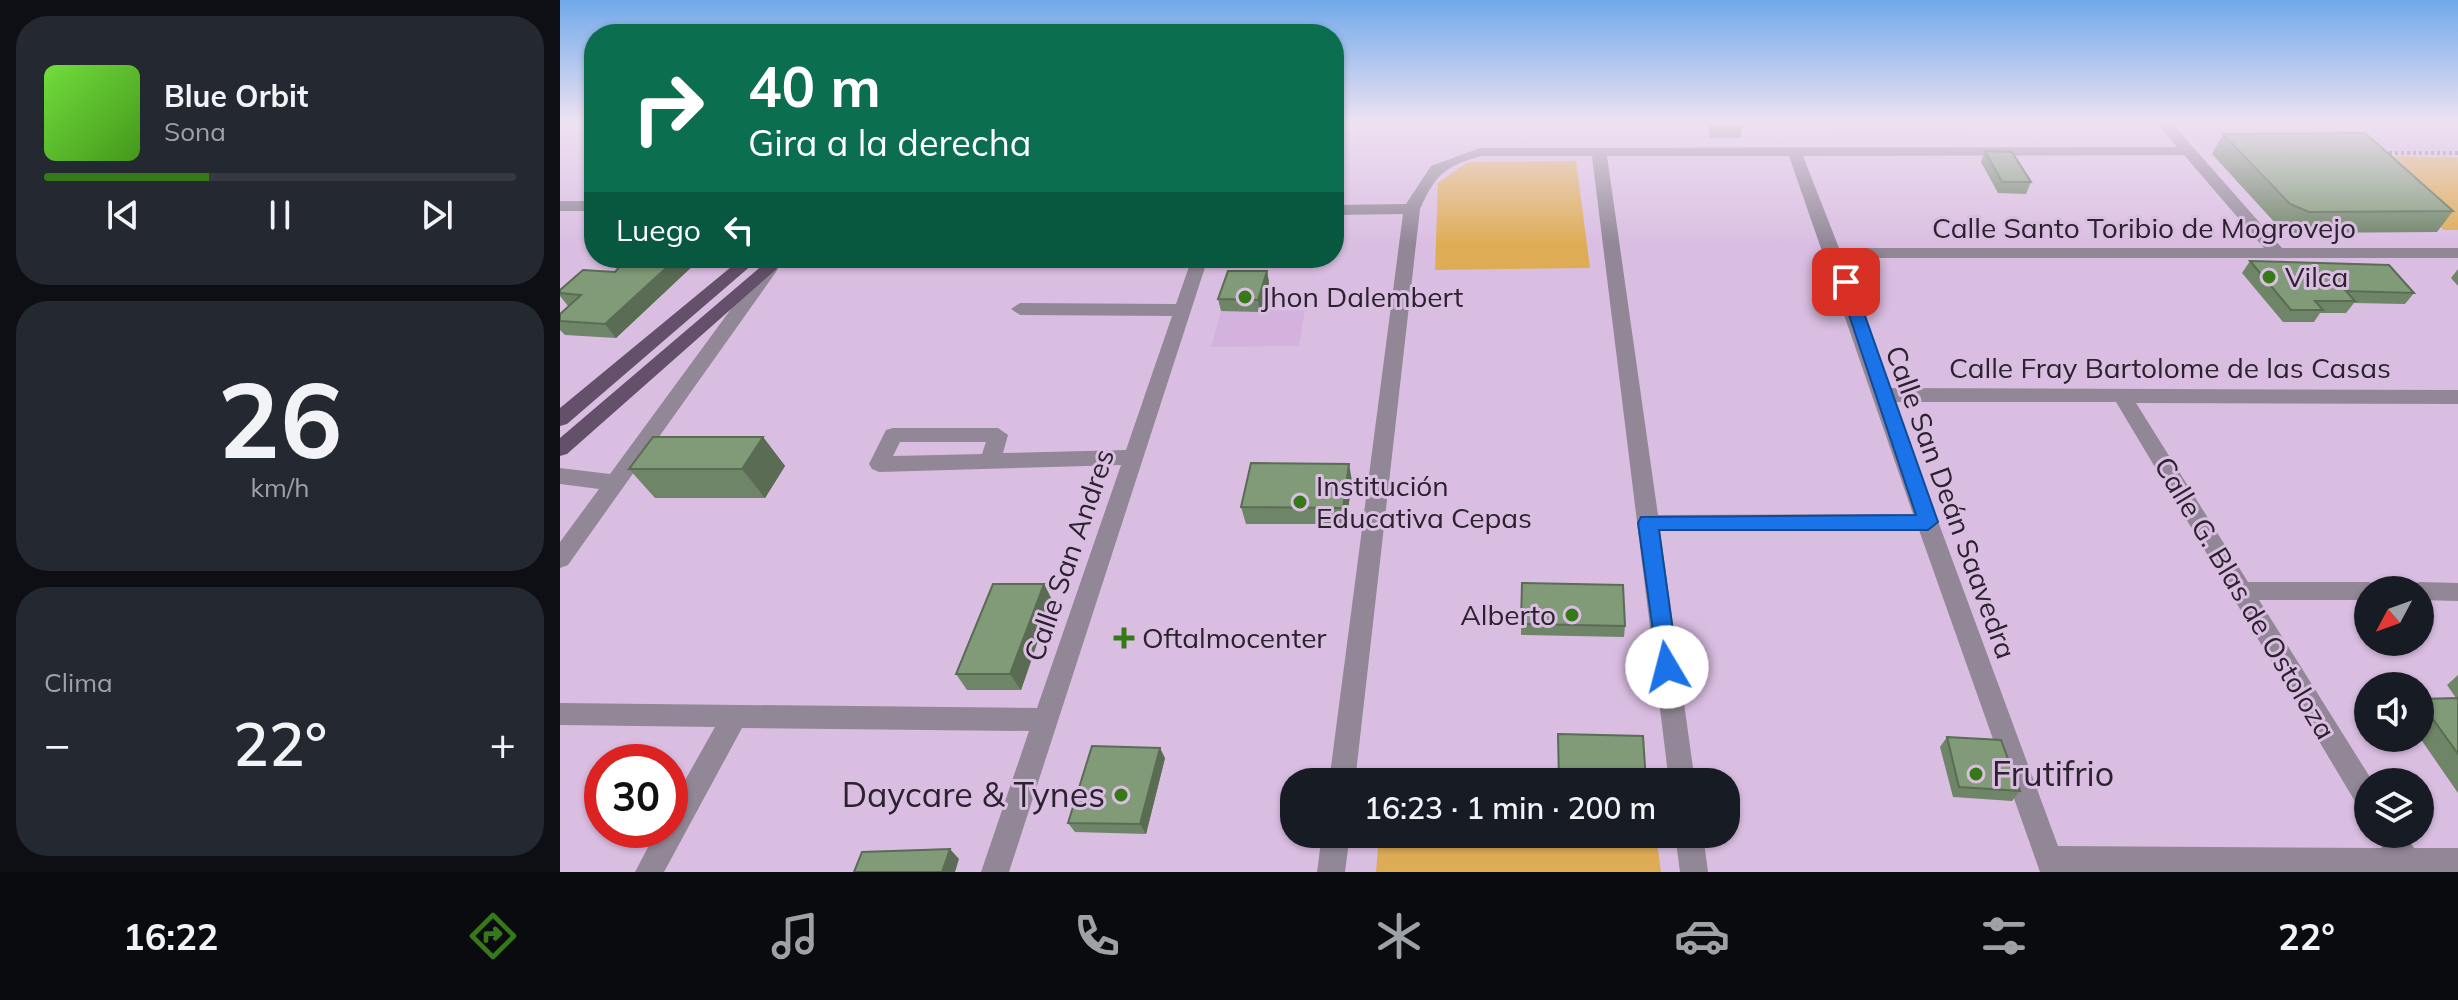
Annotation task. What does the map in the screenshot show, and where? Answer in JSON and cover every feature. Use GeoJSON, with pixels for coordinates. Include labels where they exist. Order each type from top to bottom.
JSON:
{"type":"FeatureCollection","features":[{"type":"Feature","properties":{"kind":"main road"},"geometry":{"type":"LineString","coordinates":[[560,419],[740,268]]}},
{"type":"Feature","properties":{"kind":"main road"},"geometry":{"type":"LineString","coordinates":[[560,449],[769,268]]}},
{"type":"Feature","properties":{"kind":"street"},"geometry":{"type":"LineString","coordinates":[[1344,768],[1412,209],[1421,184],[1442,163]]}},
{"type":"Feature","properties":{"kind":"street"},"geometry":{"type":"LineString","coordinates":[[1601,163],[1680,768]]}},
{"type":"Feature","properties":{"kind":"street","name":"Calle San Deán Saavedra"},"geometry":{"type":"LineString","coordinates":[[1798,163],[1831,253],[1846,282],[1882,395],[2052,866]]}},
{"type":"Feature","properties":{"kind":"street"},"geometry":{"type":"LineString","coordinates":[[2200,163],[2278,254]]}},
{"type":"Feature","properties":{"kind":"street"},"geometry":{"type":"LineString","coordinates":[[560,206],[584,206]]}},
{"type":"Feature","properties":{"kind":"street"},"geometry":{"type":"LineString","coordinates":[[1344,210],[1412,209]]}},
{"type":"Feature","properties":{"kind":"street","name":"Calle Santo Toribio de Mogrovejo"},"geometry":{"type":"LineString","coordinates":[[1831,253],[2458,253]]}},
{"type":"Feature","properties":{"kind":"street"},"geometry":{"type":"LineString","coordinates":[[560,559],[771,268]]}},
{"type":"Feature","properties":{"kind":"street","name":"Calle San Andres"},"geometry":{"type":"LineString","coordinates":[[995,872],[1197,268]]}},
{"type":"Feature","properties":{"kind":"street"},"geometry":{"type":"LineString","coordinates":[[1020,309],[1183,310]]}},
{"type":"Feature","properties":{"kind":"street","name":"Calle Fray Bartolome de las Casas"},"geometry":{"type":"LineString","coordinates":[[1882,395],[2458,397]]}},
{"type":"Feature","properties":{"kind":"street","name":"Calle G. Blas de Ostoloza"},"geometry":{"type":"LineString","coordinates":[[2122,396],[2354,776]]}},
{"type":"Feature","properties":{"kind":"street"},"geometry":{"type":"LineString","coordinates":[[990,461],[998,435],[893,435],[879,464],[990,461],[1134,457]]}},
{"type":"Feature","properties":{"kind":"street"},"geometry":{"type":"LineString","coordinates":[[560,476],[616,483]]}},
{"type":"Feature","properties":{"kind":"street"},"geometry":{"type":"LineString","coordinates":[[1648,523],[1928,522]]}},
{"type":"Feature","properties":{"kind":"street"},"geometry":{"type":"LineString","coordinates":[[2240,591],[2354,591]]}},
{"type":"Feature","properties":{"kind":"street"},"geometry":{"type":"LineString","coordinates":[[2434,591],[2458,592]]}},
{"type":"Feature","properties":{"kind":"street"},"geometry":{"type":"LineString","coordinates":[[560,714],[733,719],[1045,720]]}},
{"type":"Feature","properties":{"kind":"street"},"geometry":{"type":"LineString","coordinates":[[649,872],[733,719]]}},
{"type":"Feature","properties":{"kind":"street"},"geometry":{"type":"LineString","coordinates":[[1331,872],[1334,848]]}},
{"type":"Feature","properties":{"kind":"street"},"geometry":{"type":"LineString","coordinates":[[1691,848],[1694,872]]}},
{"type":"Feature","properties":{"kind":"street"},"geometry":{"type":"LineString","coordinates":[[2398,848],[2406,861]]}},
{"type":"Feature","properties":{"kind":"street"},"geometry":{"type":"LineString","coordinates":[[2052,866],[2458,862]]}},
{"type":"Feature","properties":{"kind":"shaded area"},"geometry":{"type":"Polygon","coordinates":[[[1467,163],[1576,163],[1590,268],[1435,270],[1438,183],[1467,163]]]}},
{"type":"Feature","properties":{"kind":"shaded area"},"geometry":{"type":"Polygon","coordinates":[[[2367,163],[2458,163],[2458,230],[2444,230],[2367,163]]]}},
{"type":"Feature","properties":{"kind":"shaded area"},"geometry":{"type":"Polygon","coordinates":[[[1305,310],[1299,346],[1211,347],[1221,311],[1305,310]]]}},
{"type":"Feature","properties":{"kind":"shaded area"},"geometry":{"type":"Polygon","coordinates":[[[1378,848],[1658,848],[1661,872],[1376,872],[1378,848]]]}},
{"type":"Feature","properties":{"kind":"building"},"geometry":{"type":"Polygon","coordinates":[[[1991,163],[2019,163],[2031,182],[2002,182],[1991,163]]]}},
{"type":"Feature","properties":{"kind":"building"},"geometry":{"type":"Polygon","coordinates":[[[2250,163],[2399,163],[2453,211],[2309,212],[2290,204],[2250,163]]]}},
{"type":"Feature","properties":{"kind":"building"},"geometry":{"type":"Polygon","coordinates":[[[2250,261],[2389,265],[2414,293],[2346,291],[2355,301],[2315,301],[2323,310],[2291,310],[2250,261]]]}},
{"type":"Feature","properties":{"kind":"building"},"geometry":{"type":"Polygon","coordinates":[[[618,268],[666,268],[605,324],[560,321],[560,314],[581,295],[560,293],[560,290],[583,270],[615,272],[618,268]]]}},
{"type":"Feature","properties":{"kind":"building"},"geometry":{"type":"Polygon","coordinates":[[[1228,271],[1267,271],[1258,300],[1218,299],[1228,271]]]}},
{"type":"Feature","properties":{"kind":"building"},"geometry":{"type":"Polygon","coordinates":[[[653,437],[763,437],[742,469],[629,469],[653,437]]]}},
{"type":"Feature","properties":{"kind":"building"},"geometry":{"type":"Polygon","coordinates":[[[1251,463],[1349,464],[1343,508],[1241,507],[1251,463]]]}},
{"type":"Feature","properties":{"kind":"building","name":"Alberto"},"geometry":{"type":"Polygon","coordinates":[[[1522,583],[1623,585],[1625,626],[1521,624],[1522,583]]]}},
{"type":"Feature","properties":{"kind":"building"},"geometry":{"type":"Polygon","coordinates":[[[993,584],[1044,584],[1010,674],[956,674],[993,584]]]}},
{"type":"Feature","properties":{"kind":"building"},"geometry":{"type":"Polygon","coordinates":[[[2458,698],[2458,754],[2434,721],[2434,699],[2458,698]]]}},
{"type":"Feature","properties":{"kind":"building"},"geometry":{"type":"Polygon","coordinates":[[[1558,734],[1643,736],[1645,768],[1559,768],[1558,734]]]}},
{"type":"Feature","properties":{"kind":"building","name":"Frutifrio"},"geometry":{"type":"Polygon","coordinates":[[[1947,737],[2001,740],[2020,791],[1959,787],[1947,737]]]}},
{"type":"Feature","properties":{"kind":"building","name":"Daycare & Tynes"},"geometry":{"type":"Polygon","coordinates":[[[1092,746],[1160,748],[1140,824],[1068,823],[1092,746]]]}},
{"type":"Feature","properties":{"kind":"building"},"geometry":{"type":"Polygon","coordinates":[[[950,849],[942,872],[854,872],[862,852],[950,849]]]}},
{"type":"Feature","properties":{"kind":"place","name":"Vilca"},"geometry":{"type":"Point","coordinates":[2269,277]}},
{"type":"Feature","properties":{"kind":"place","name":"Jhon Dalembert"},"geometry":{"type":"Point","coordinates":[1245,297]}},
{"type":"Feature","properties":{"kind":"place","name":"Institución Educativa Cepas"},"geometry":{"type":"Point","coordinates":[1300,502]}},
{"type":"Feature","properties":{"kind":"place","name":"Alberto"},"geometry":{"type":"Point","coordinates":[1572,615]}},
{"type":"Feature","properties":{"kind":"place","name":"Oftalmocenter"},"geometry":{"type":"Point","coordinates":[1124,638]}},
{"type":"Feature","properties":{"kind":"place","name":"Frutifrio"},"geometry":{"type":"Point","coordinates":[1976,774]}},
{"type":"Feature","properties":{"kind":"place","name":"Daycare & Tynes"},"geometry":{"type":"Point","coordinates":[1121,795]}},
{"type":"Feature","properties":{"kind":"route"},"geometry":{"type":"LineString","coordinates":[[1667,667],[1648,523],[1928,522],[1882,395],[1846,282]]}}]}
